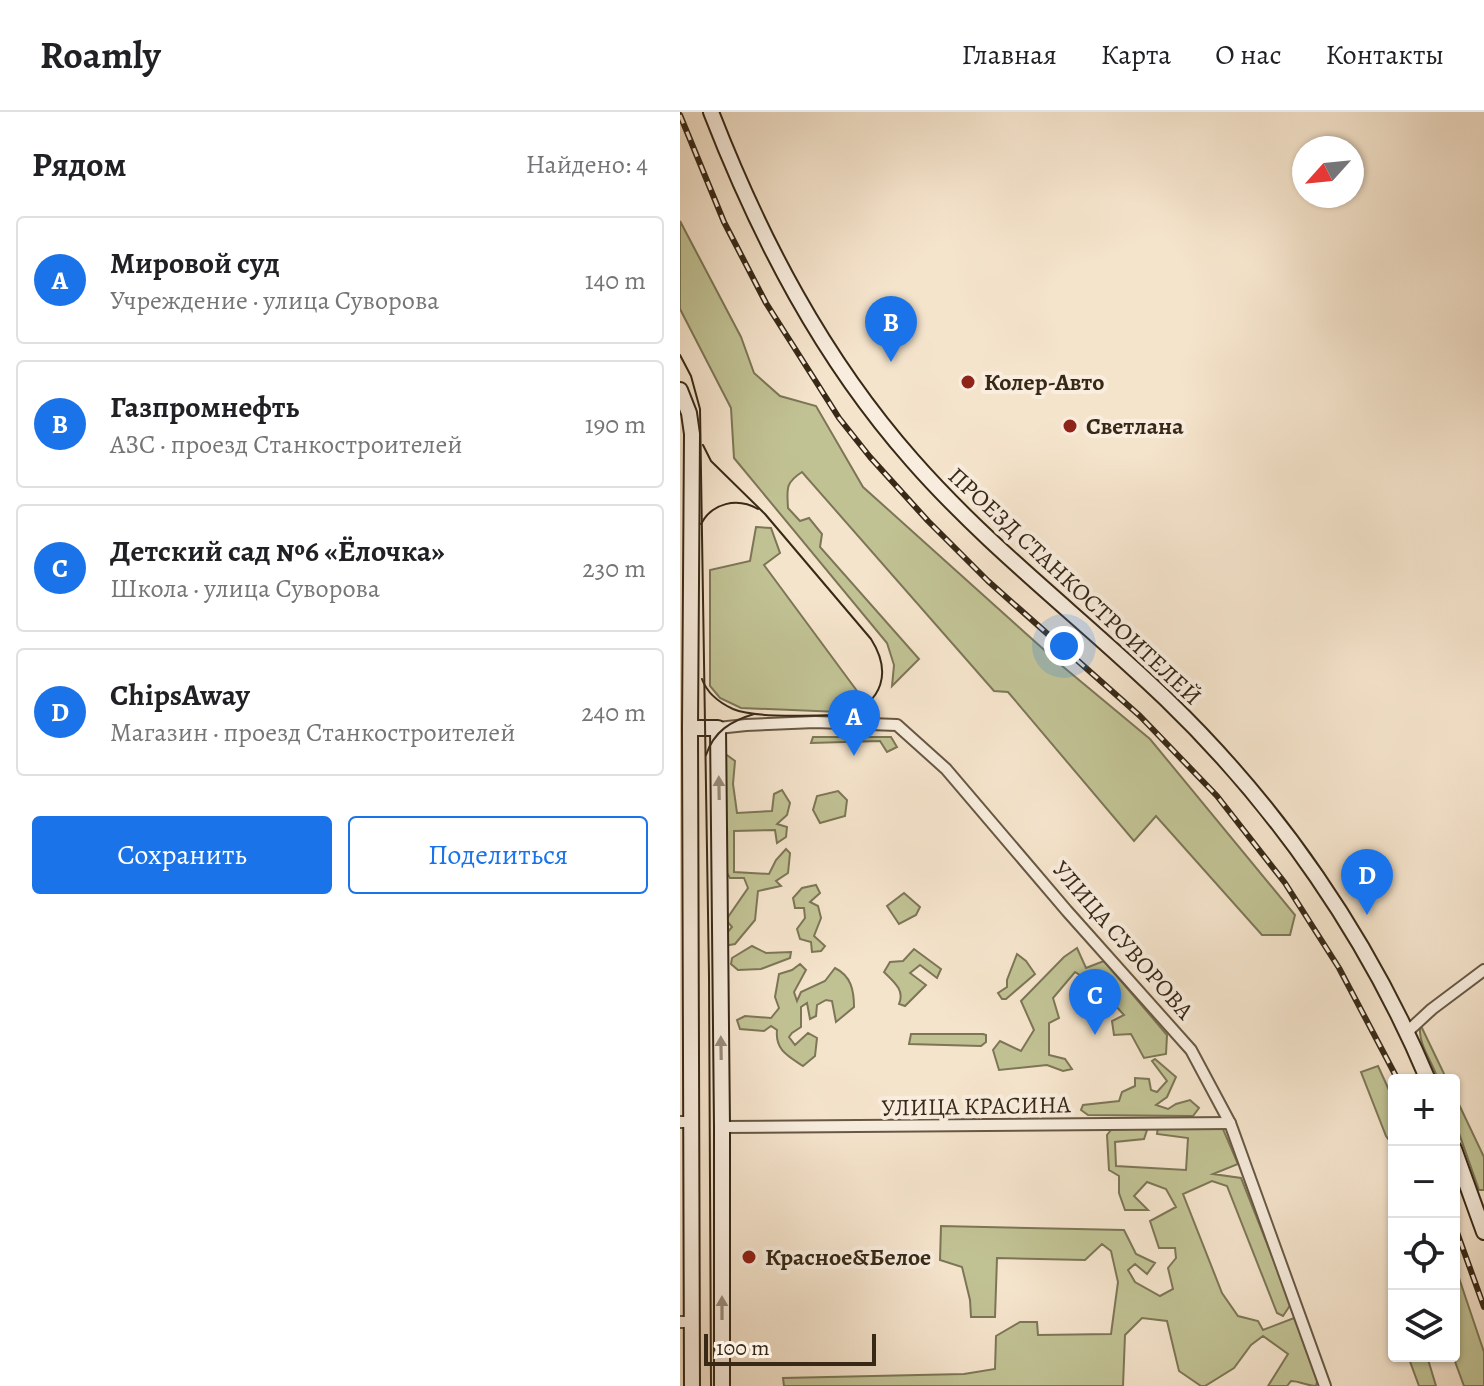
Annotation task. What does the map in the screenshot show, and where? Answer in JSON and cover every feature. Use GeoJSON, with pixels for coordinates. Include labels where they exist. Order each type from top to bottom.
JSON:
{"type":"FeatureCollection","features":[{"type":"Feature","properties":{"kind":"street","name":"ПРОЕЗД СТАНКОСТРОИТЕЛЕЙ"},"geometry":{"type":"LineString","coordinates":[[711,112],[741,188],[776,260],[823,342],[858,392],[909,457],[982,534],[1166,699],[1216,749],[1318,877],[1374,968],[1425,1074]]}},
{"type":"Feature","properties":{"kind":"street"},"geometry":{"type":"LineString","coordinates":[[680,390],[689,413],[686,434],[685,728],[686,1322],[692,1386]]}},
{"type":"Feature","properties":{"kind":"street","name":"УЛИЦА СУВОРОВА"},"geometry":{"type":"LineString","coordinates":[[718,728],[815,722],[897,725],[946,769],[1191,1050],[1230,1123],[1325,1386]]}},
{"type":"Feature","properties":{"kind":"street"},"geometry":{"type":"LineString","coordinates":[[685,728],[718,728],[722,1386]]}},
{"type":"Feature","properties":{"kind":"street"},"geometry":{"type":"LineString","coordinates":[[1407,1032],[1484,970]]}},
{"type":"Feature","properties":{"kind":"street","name":"УЛИЦА КРАСИНА"},"geometry":{"type":"LineString","coordinates":[[722,1127],[1230,1123]]}},
{"type":"Feature","properties":{"kind":"street"},"geometry":{"type":"LineString","coordinates":[[1460,1166],[1484,1232]]}},
{"type":"Feature","properties":{"kind":"green space"},"geometry":{"type":"Polygon","coordinates":[[[680,221],[741,337],[754,373],[780,396],[816,406],[863,487],[1061,665],[1150,739],[1295,915],[1290,935],[1262,935],[1156,816],[1134,841],[1008,692],[994,691],[802,472],[788,487],[788,508],[800,521],[809,518],[822,534],[820,547],[919,659],[892,686],[894,665],[887,643],[734,458],[731,408],[680,309],[680,221]]]}},
{"type":"Feature","properties":{"kind":"green space"},"geometry":{"type":"Polygon","coordinates":[[[756,527],[771,528],[780,553],[764,565],[860,695],[854,704],[840,712],[741,708],[720,698],[710,686],[710,570],[750,561],[756,527]]]}},
{"type":"Feature","properties":{"kind":"green space"},"geometry":{"type":"Polygon","coordinates":[[[813,737],[891,737],[897,747],[887,752],[880,741],[811,743],[813,737]]]}},
{"type":"Feature","properties":{"kind":"green space"},"geometry":{"type":"Polygon","coordinates":[[[720,750],[735,761],[733,784],[737,813],[772,811],[774,794],[782,790],[790,803],[787,815],[777,824],[787,827],[786,837],[777,843],[775,830],[734,831],[734,872],[769,874],[786,849],[790,853],[788,873],[776,881],[781,886],[758,891],[755,920],[735,944],[724,946],[721,940],[732,927],[726,920],[748,888],[744,878],[730,878],[722,865],[720,750]]]}},
{"type":"Feature","properties":{"kind":"green space"},"geometry":{"type":"Polygon","coordinates":[[[838,791],[847,800],[845,816],[820,823],[813,810],[817,796],[838,791]]]}},
{"type":"Feature","properties":{"kind":"green space"},"geometry":{"type":"Polygon","coordinates":[[[816,885],[820,893],[810,902],[818,906],[821,918],[814,936],[825,946],[821,951],[812,952],[811,942],[800,939],[797,929],[805,918],[804,908],[795,908],[793,898],[802,888],[816,885]]]}},
{"type":"Feature","properties":{"kind":"green space"},"geometry":{"type":"Polygon","coordinates":[[[904,893],[920,907],[916,915],[899,924],[887,906],[904,893]]]}},
{"type":"Feature","properties":{"kind":"green space"},"geometry":{"type":"Polygon","coordinates":[[[752,946],[766,953],[791,952],[790,958],[761,969],[738,970],[731,964],[732,958],[752,946]]]}},
{"type":"Feature","properties":{"kind":"green space"},"geometry":{"type":"Polygon","coordinates":[[[1077,948],[1086,968],[1104,961],[1167,1035],[1166,1054],[1144,1058],[1131,1034],[1114,1035],[1112,1021],[1124,1015],[1105,994],[1094,1000],[1077,993],[1086,979],[1075,972],[1053,998],[1059,1018],[1049,1023],[1049,1055],[1065,1059],[1072,1069],[1063,1071],[1047,1065],[999,1070],[993,1050],[1000,1041],[1021,1051],[1034,1030],[1021,1001],[1077,948]]]}},
{"type":"Feature","properties":{"kind":"green space"},"geometry":{"type":"Polygon","coordinates":[[[914,949],[941,969],[937,978],[920,965],[910,973],[926,985],[905,1006],[899,1004],[900,990],[884,972],[890,962],[903,961],[914,949]]]}},
{"type":"Feature","properties":{"kind":"green space"},"geometry":{"type":"Polygon","coordinates":[[[1017,954],[1035,974],[1006,999],[1002,999],[998,993],[1007,987],[1017,954]]]}},
{"type":"Feature","properties":{"kind":"green space"},"geometry":{"type":"Polygon","coordinates":[[[800,964],[806,970],[794,992],[797,1001],[801,992],[825,981],[835,968],[848,979],[854,1001],[854,1007],[836,1022],[832,1001],[826,1000],[817,1005],[816,1016],[810,1019],[807,1003],[801,1007],[801,1027],[789,1037],[795,1045],[808,1033],[817,1038],[815,1056],[803,1066],[780,1048],[777,1030],[771,1026],[764,1031],[740,1029],[737,1020],[745,1016],[771,1018],[779,1008],[775,997],[779,974],[800,964]]]}},
{"type":"Feature","properties":{"kind":"green space"},"geometry":{"type":"Polygon","coordinates":[[[1420,1028],[1444,1074],[1435,1074],[1422,1042],[1420,1028]]]}},
{"type":"Feature","properties":{"kind":"green space"},"geometry":{"type":"Polygon","coordinates":[[[911,1034],[983,1034],[986,1035],[986,1042],[981,1046],[909,1044],[911,1034]]]}},
{"type":"Feature","properties":{"kind":"green space"},"geometry":{"type":"Polygon","coordinates":[[[1155,1059],[1176,1077],[1167,1097],[1156,1105],[1168,1109],[1190,1100],[1199,1108],[1193,1116],[1088,1115],[1081,1110],[1083,1105],[1119,1101],[1122,1092],[1135,1086],[1135,1078],[1149,1079],[1151,1090],[1157,1092],[1167,1081],[1152,1061],[1155,1059]]]}},
{"type":"Feature","properties":{"kind":"green space"},"geometry":{"type":"Polygon","coordinates":[[[1378,1066],[1388,1088],[1388,1139],[1386,1136],[1361,1072],[1378,1066]]]}},
{"type":"Feature","properties":{"kind":"green space"},"geometry":{"type":"Polygon","coordinates":[[[1460,1107],[1484,1157],[1484,1190],[1479,1190],[1460,1136],[1460,1107]]]}},
{"type":"Feature","properties":{"kind":"green space"},"geometry":{"type":"Polygon","coordinates":[[[1203,1124],[1223,1129],[1238,1164],[1213,1174],[1241,1178],[1291,1304],[1283,1316],[1277,1313],[1227,1186],[1212,1181],[1183,1194],[1222,1293],[1238,1316],[1258,1321],[1263,1330],[1294,1318],[1319,1375],[1316,1386],[1291,1381],[1287,1386],[1268,1386],[1288,1354],[1263,1336],[1251,1345],[1234,1368],[1201,1386],[1179,1371],[1167,1321],[1142,1318],[1125,1335],[1123,1386],[784,1386],[783,1378],[964,1374],[995,1369],[996,1336],[1020,1322],[1037,1322],[1038,1335],[1111,1334],[1118,1282],[1111,1251],[1102,1244],[1085,1260],[997,1258],[995,1317],[971,1317],[962,1267],[940,1260],[941,1226],[1124,1230],[1136,1254],[1155,1263],[1147,1274],[1135,1264],[1128,1270],[1135,1282],[1160,1296],[1173,1289],[1168,1268],[1176,1258],[1175,1248],[1159,1248],[1150,1221],[1176,1207],[1166,1189],[1147,1182],[1134,1196],[1148,1210],[1125,1210],[1119,1193],[1119,1176],[1109,1170],[1107,1135],[1115,1125],[1147,1130],[1144,1139],[1115,1142],[1116,1166],[1186,1170],[1188,1138],[1157,1134],[1158,1127],[1203,1124]]]}},
{"type":"Feature","properties":{"kind":"green space"},"geometry":{"type":"Polygon","coordinates":[[[1460,1281],[1484,1352],[1484,1386],[1464,1386],[1455,1362],[1460,1362],[1460,1281]]]}},
{"type":"Feature","properties":{"kind":"green space"},"geometry":{"type":"Polygon","coordinates":[[[1410,1362],[1429,1362],[1436,1386],[1419,1386],[1410,1362]]]}},
{"type":"Feature","properties":{"kind":"tram line"},"geometry":{"type":"LineString","coordinates":[[680,355],[691,376],[700,409],[709,976],[711,1386]]}},
{"type":"Feature","properties":{"kind":"tram line"},"geometry":{"type":"LineString","coordinates":[[702,679],[719,701],[744,712],[788,716],[846,715],[859,709],[876,694],[882,674],[871,639],[765,514],[711,461],[703,445]]}},
{"type":"Feature","properties":{"kind":"tram line"},"geometry":{"type":"LineString","coordinates":[[701,524],[712,511],[726,504],[742,503],[758,509]]}},
{"type":"Feature","properties":{"kind":"tram line"},"geometry":{"type":"LineString","coordinates":[[706,755],[724,728],[754,714]]}},
{"type":"Feature","properties":{"kind":"railway"},"geometry":{"type":"LineString","coordinates":[[680,115],[724,222],[766,303],[839,418],[928,521],[988,581],[1140,716],[1217,796],[1285,883],[1339,968],[1395,1074]]}},
{"type":"Feature","properties":{"kind":"railway"},"geometry":{"type":"LineString","coordinates":[[1460,1241],[1484,1307]]}},
{"type":"Feature","properties":{"kind":"place","name":"Газпромнефть"},"geometry":{"type":"Point","coordinates":[891,362]}},
{"type":"Feature","properties":{"kind":"place","name":"Колер-Авто"},"geometry":{"type":"Point","coordinates":[968,382]}},
{"type":"Feature","properties":{"kind":"place","name":"Светлана"},"geometry":{"type":"Point","coordinates":[1070,426]}},
{"type":"Feature","properties":{"kind":"place","name":"Мировой суд"},"geometry":{"type":"Point","coordinates":[854,756]}},
{"type":"Feature","properties":{"kind":"place","name":"ChipsAway"},"geometry":{"type":"Point","coordinates":[1367,915]}},
{"type":"Feature","properties":{"kind":"place","name":"Детский сад №6 «Ёлочка»"},"geometry":{"type":"Point","coordinates":[1095,1035]}},
{"type":"Feature","properties":{"kind":"place","name":"Красное&Белое"},"geometry":{"type":"Point","coordinates":[749,1257]}}]}
